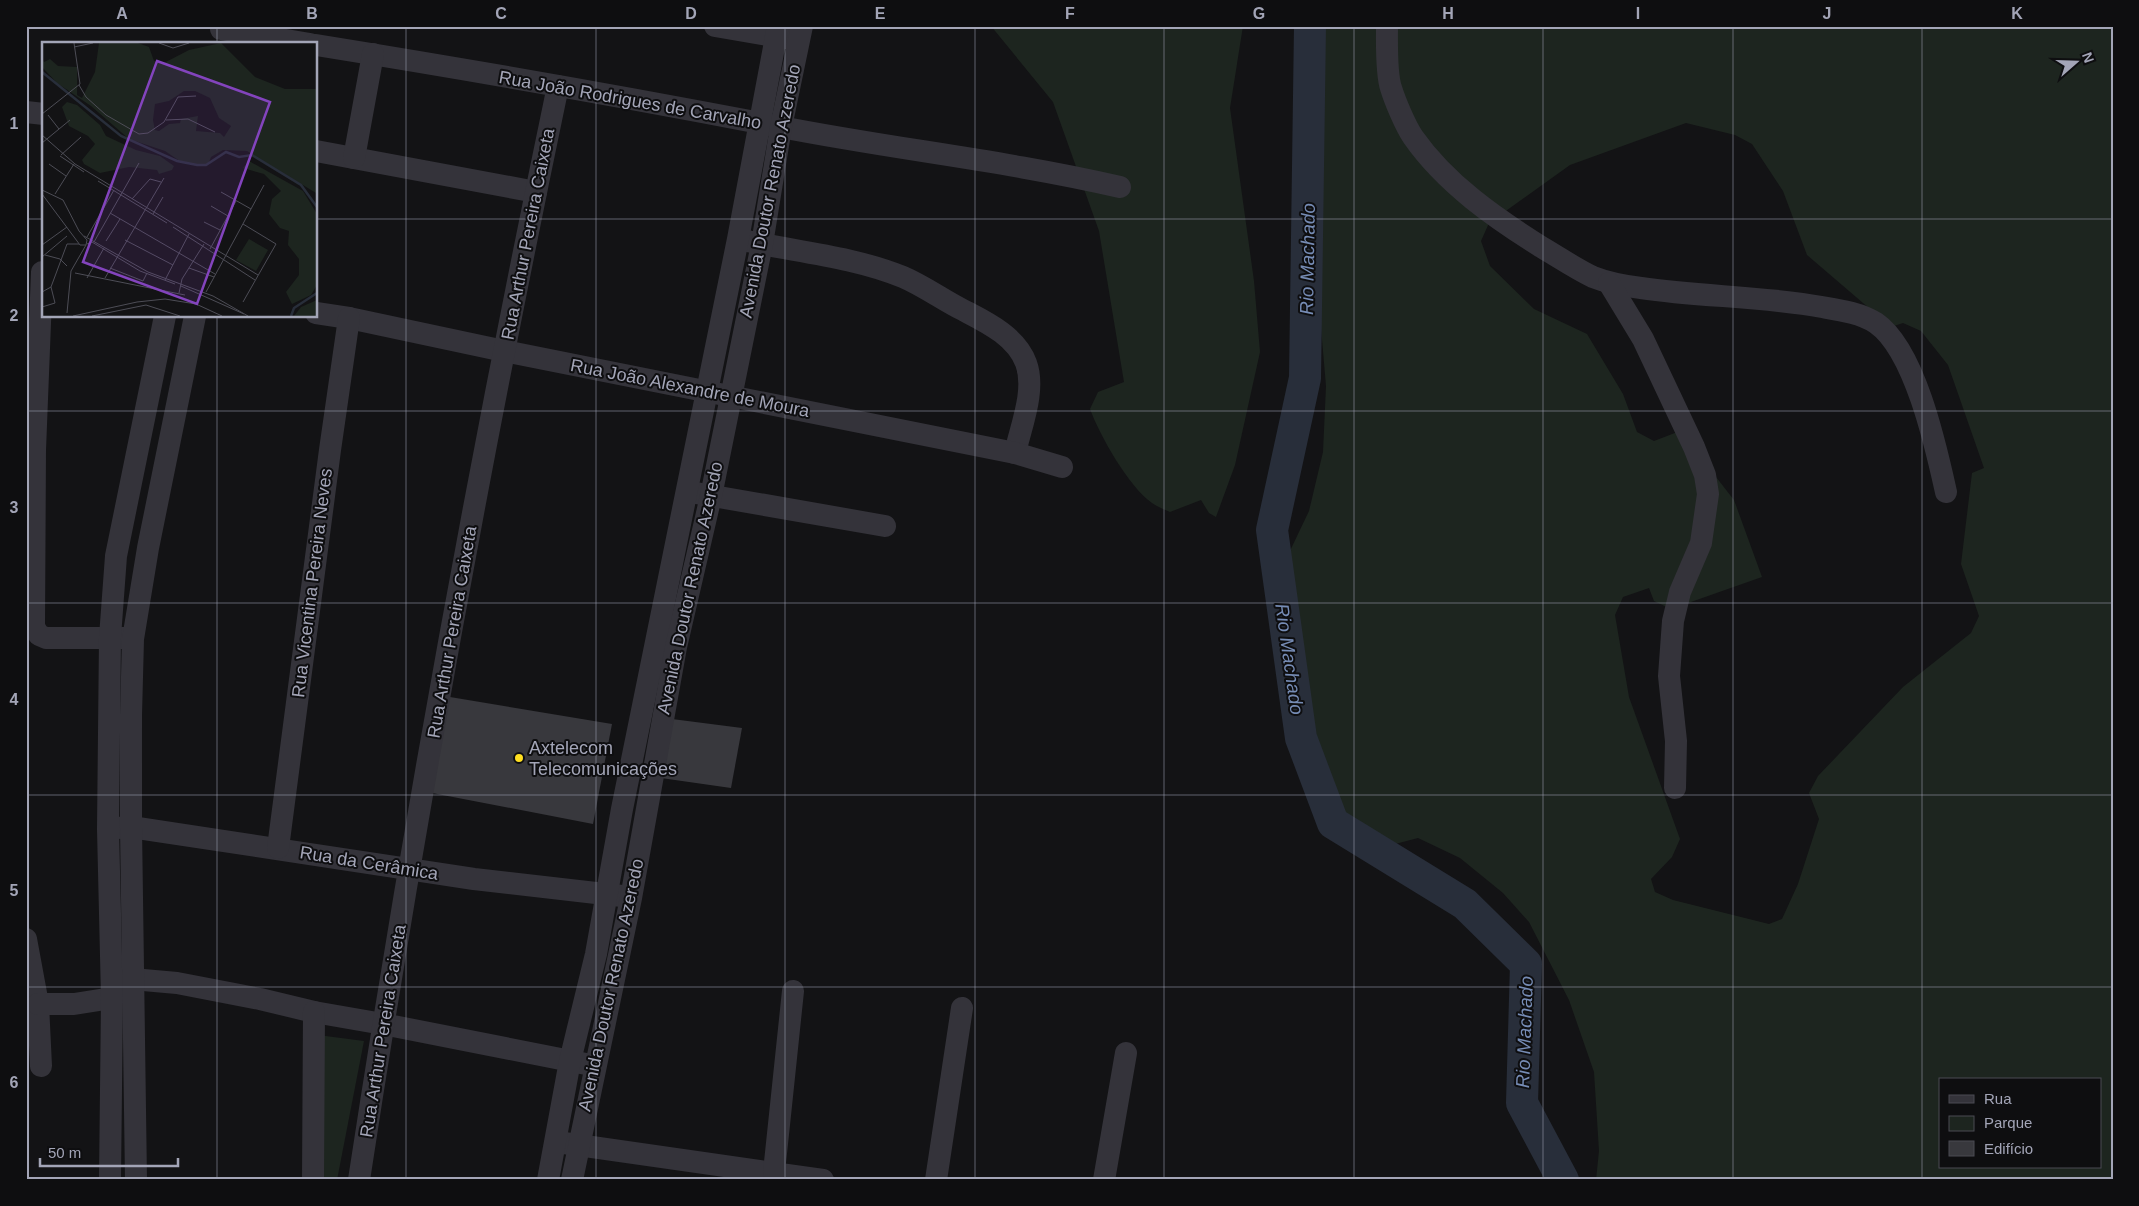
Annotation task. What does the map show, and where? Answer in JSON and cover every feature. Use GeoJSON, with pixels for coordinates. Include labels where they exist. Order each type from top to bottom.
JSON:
{"type":"FeatureCollection","features":[{"type":"Feature","properties":{"kind":"street"},"geometry":{"type":"LineString","coordinates":[[715,26],[801,33]]}},
{"type":"Feature","properties":{"kind":"street"},"geometry":{"type":"LineString","coordinates":[[1386,26],[1390,86],[1411,135],[1437,167],[1505,224],[1575,268],[1609,282],[1643,288],[1802,303],[1857,314],[1876,323],[1888,333],[1899,350],[1920,394],[1933,436],[1946,492]]}},
{"type":"Feature","properties":{"kind":"street","name":"Avenida Doutor Renato Azeredo"},"geometry":{"type":"LineString","coordinates":[[548,1180],[570,1062],[583,1006],[631,898],[646,813],[654,711],[666,645],[666,588],[738,238],[777,31]]}},
{"type":"Feature","properties":{"kind":"street"},"geometry":{"type":"LineString","coordinates":[[220,33],[243,34],[297,42]]}},
{"type":"Feature","properties":{"kind":"street","name":"Avenida Doutor Renato Azeredo"},"geometry":{"type":"LineString","coordinates":[[666,645],[689,593],[711,496],[762,244],[781,127],[801,33]]}},
{"type":"Feature","properties":{"kind":"street","name":"Rua João Rodrigues de Carvalho"},"geometry":{"type":"LineString","coordinates":[[318,45],[1061,174],[1120,187]]}},
{"type":"Feature","properties":{"kind":"street"},"geometry":{"type":"LineString","coordinates":[[354,158],[372,54]]}},
{"type":"Feature","properties":{"kind":"street","name":"Rua Arthur Pereira Caixeta"},"geometry":{"type":"LineString","coordinates":[[359,1180],[383,1024],[445,666],[504,351],[558,86]]}},
{"type":"Feature","properties":{"kind":"street"},"geometry":{"type":"LineString","coordinates":[[26,112],[42,114]]}},
{"type":"Feature","properties":{"kind":"street"},"geometry":{"type":"LineString","coordinates":[[318,151],[536,192]]}},
{"type":"Feature","properties":{"kind":"street"},"geometry":{"type":"LineString","coordinates":[[738,238],[848,261],[904,278],[990,324],[1008,339],[1026,363],[1029,380],[1027,401],[1015,453]]}},
{"type":"Feature","properties":{"kind":"street"},"geometry":{"type":"LineString","coordinates":[[37,272],[34,627],[39,635],[46,638],[110,637],[133,639]]}},
{"type":"Feature","properties":{"kind":"street"},"geometry":{"type":"LineString","coordinates":[[1609,282],[1643,339],[1694,447],[1705,476],[1708,494],[1701,543],[1680,592],[1673,621],[1669,676],[1676,740],[1675,788]]}},
{"type":"Feature","properties":{"kind":"street","name":"Rua João Alexandre de Moura"},"geometry":{"type":"LineString","coordinates":[[318,313],[1015,453],[1062,467]]}},
{"type":"Feature","properties":{"kind":"street"},"geometry":{"type":"LineString","coordinates":[[110,1180],[112,998],[108,829],[110,637],[116,556],[165,318]]}},
{"type":"Feature","properties":{"kind":"street"},"geometry":{"type":"LineString","coordinates":[[136,1180],[131,827],[133,639],[148,548],[195,318]]}},
{"type":"Feature","properties":{"kind":"street","name":"Rua Vicentina Pereira Neves"},"geometry":{"type":"LineString","coordinates":[[278,848],[349,318]]}},
{"type":"Feature","properties":{"kind":"street"},"geometry":{"type":"LineString","coordinates":[[720,319],[745,325]]}},
{"type":"Feature","properties":{"kind":"street"},"geometry":{"type":"LineString","coordinates":[[693,458],[717,463]]}},
{"type":"Feature","properties":{"kind":"street"},"geometry":{"type":"LineString","coordinates":[[687,492],[885,526]]}},
{"type":"Feature","properties":{"kind":"street"},"geometry":{"type":"LineString","coordinates":[[676,538],[700,543]]}},
{"type":"Feature","properties":{"kind":"street"},"geometry":{"type":"LineString","coordinates":[[666,588],[689,593]]}},
{"type":"Feature","properties":{"kind":"street","name":"Avenida Doutor Renato Azeredo"},"geometry":{"type":"LineString","coordinates":[[572,1180],[607,1010],[608,894],[622,809],[654,711]]}},
{"type":"Feature","properties":{"kind":"street"},"geometry":{"type":"LineString","coordinates":[[622,809],[646,813]]}},
{"type":"Feature","properties":{"kind":"street","name":"Rua da Cerâmica"},"geometry":{"type":"LineString","coordinates":[[108,829],[131,827],[278,848],[409,870],[631,898]]}},
{"type":"Feature","properties":{"kind":"street"},"geometry":{"type":"LineString","coordinates":[[26,939],[38,1004],[41,1066]]}},
{"type":"Feature","properties":{"kind":"street"},"geometry":{"type":"LineString","coordinates":[[38,1004],[74,1004],[112,998],[132,979],[177,983],[260,999],[314,1012],[594,1066]]}},
{"type":"Feature","properties":{"kind":"street"},"geometry":{"type":"LineString","coordinates":[[774,1172],[793,991]]}},
{"type":"Feature","properties":{"kind":"street"},"geometry":{"type":"LineString","coordinates":[[583,1006],[607,1010]]}},
{"type":"Feature","properties":{"kind":"street"},"geometry":{"type":"LineString","coordinates":[[936,1180],[962,1008]]}},
{"type":"Feature","properties":{"kind":"street"},"geometry":{"type":"LineString","coordinates":[[313,1180],[314,1012]]}},
{"type":"Feature","properties":{"kind":"street"},"geometry":{"type":"LineString","coordinates":[[1104,1180],[1126,1053]]}},
{"type":"Feature","properties":{"kind":"street"},"geometry":{"type":"LineString","coordinates":[[556,1142],[823,1180]]}},
{"type":"Feature","properties":{"kind":"green space"},"geometry":{"type":"Polygon","coordinates":[[[991,26],[1243,26],[1230,108],[1254,281],[1260,352],[1235,465],[1216,517],[1209,513],[1201,500],[1170,512],[1152,503],[1134,485],[1116,460],[1095,420],[1090,409],[1098,392],[1124,382],[1099,231],[1053,102],[991,26]]]}},
{"type":"Feature","properties":{"kind":"green space"},"geometry":{"type":"Polygon","coordinates":[[[1309,26],[2113,26],[2113,1180],[1596,1180],[1599,1151],[1594,1072],[1569,1000],[1529,922],[1503,893],[1460,858],[1418,838],[1361,853],[1341,840],[1292,701],[1295,622],[1278,576],[1309,511],[1323,452],[1326,386],[1303,117],[1309,26]],[[1686,123],[1570,165],[1489,223],[1481,241],[1490,266],[1534,309],[1587,334],[1623,394],[1637,432],[1654,441],[1680,431],[1734,500],[1762,577],[1671,609],[1654,601],[1649,588],[1623,597],[1615,615],[1629,697],[1680,839],[1672,857],[1651,879],[1655,892],[1673,900],[1769,924],[1782,919],[1798,884],[1819,819],[1809,793],[1818,776],[1903,687],[1971,633],[1979,616],[1961,564],[1972,473],[1984,468],[1948,365],[1921,331],[1903,323],[1891,327],[1807,255],[1783,191],[1752,144],[1735,135],[1686,123]]]}},
{"type":"Feature","properties":{"kind":"green space"},"geometry":{"type":"Polygon","coordinates":[[[318,1035],[364,1041],[337,1180],[321,1180],[318,1035]]]}},
{"type":"Feature","properties":{"kind":"building","name":"Axtelecom Telecomunicações"},"geometry":{"type":"Polygon","coordinates":[[[444,696],[612,724],[593,824],[427,792],[444,696]]]}},
{"type":"Feature","properties":{"kind":"building","name":"Axtelecom Telecomunicações"},"geometry":{"type":"Polygon","coordinates":[[[672,719],[742,728],[731,788],[661,778],[672,719]]]}},
{"type":"Feature","properties":{"kind":"waterway","name":"Rio Machado"},"geometry":{"type":"LineString","coordinates":[[1310,26],[1305,378],[1272,530],[1301,738],[1333,823],[1465,904],[1526,964],[1522,1103],[1563,1180]]}},
{"type":"Feature","properties":{"kind":"place","name":"Axtelecom Telecomunicações"},"geometry":{"type":"Point","coordinates":[519,758]}}]}
